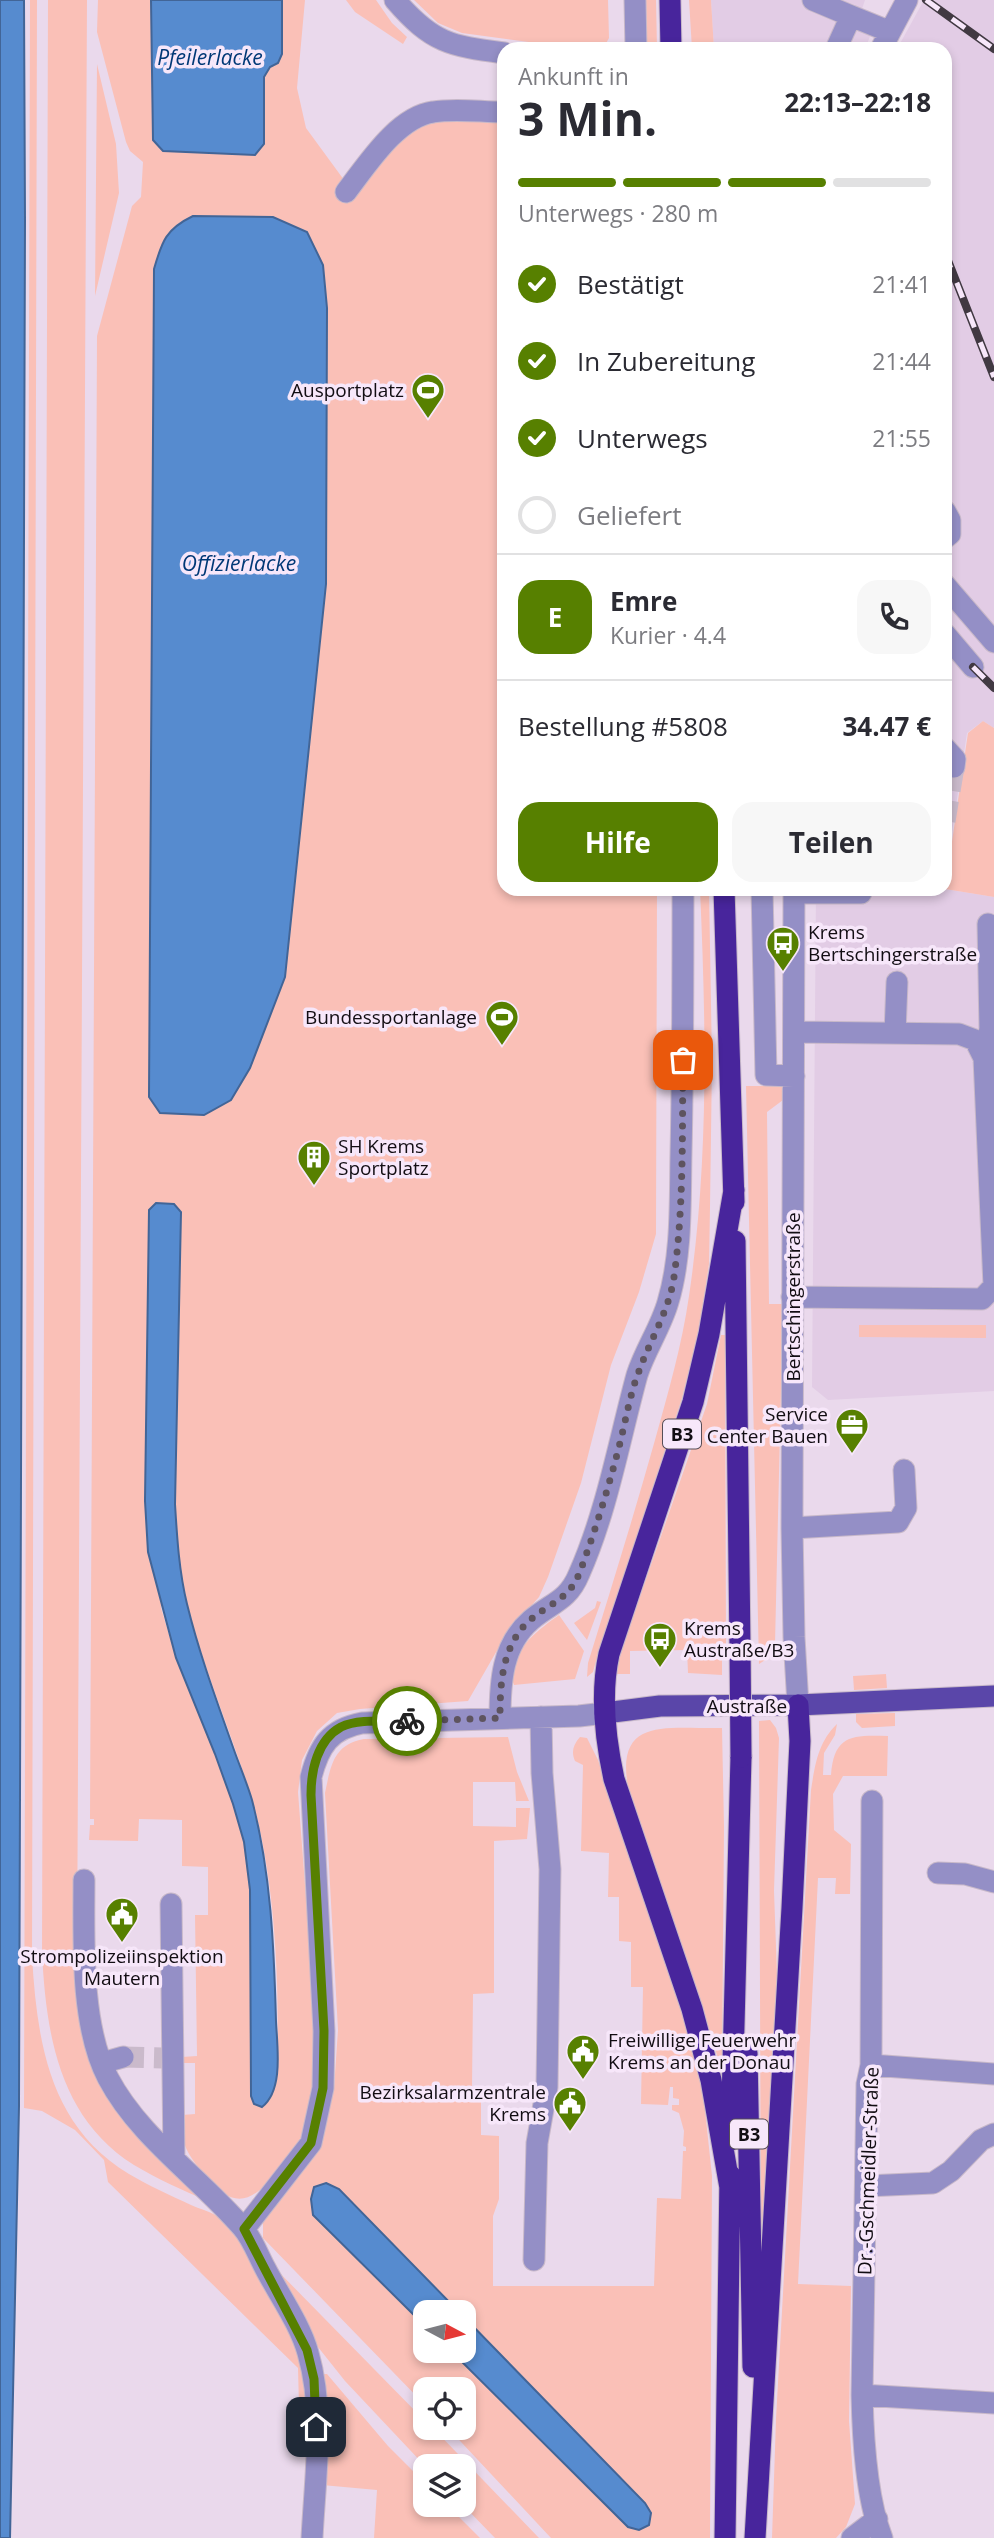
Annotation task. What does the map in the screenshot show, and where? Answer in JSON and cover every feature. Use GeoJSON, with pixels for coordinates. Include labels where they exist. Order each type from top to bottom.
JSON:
{"type":"FeatureCollection","features":[{"type":"Feature","properties":{"kind":"highway"},"geometry":{"type":"LineString","coordinates":[[670,0],[671,42]]}},
{"type":"Feature","properties":{"kind":"highway","name":"B3"},"geometry":{"type":"LineString","coordinates":[[724,896],[734,1190],[755,2538]]}},
{"type":"Feature","properties":{"kind":"highway","name":"B3"},"geometry":{"type":"LineString","coordinates":[[605,1713],[604,1681],[609,1654],[693,1402],[709,1334],[734,1190]]}},
{"type":"Feature","properties":{"kind":"highway"},"geometry":{"type":"LineString","coordinates":[[756,2512],[792,1909],[800,1741],[799,1705]]}},
{"type":"Feature","properties":{"kind":"highway"},"geometry":{"type":"LineString","coordinates":[[605,1713],[608,1752],[614,1779],[692,2009],[711,2080],[730,2188]]}},
{"type":"Feature","properties":{"kind":"highway","name":"B3"},"geometry":{"type":"LineString","coordinates":[[725,2538],[730,2188],[741,1757]]}},
{"type":"Feature","properties":{"kind":"main road","name":"Austraße"},"geometry":{"type":"LineString","coordinates":[[605,1713],[660,1706],[799,1705],[994,1696]]}},
{"type":"Feature","properties":{"kind":"street"},"geometry":{"type":"LineString","coordinates":[[395,0],[412,20],[431,35],[457,47],[497,52]]}},
{"type":"Feature","properties":{"kind":"street"},"geometry":{"type":"LineString","coordinates":[[635,0],[636,42]]}},
{"type":"Feature","properties":{"kind":"street"},"geometry":{"type":"LineString","coordinates":[[813,0],[851,16],[885,40],[907,0]]}},
{"type":"Feature","properties":{"kind":"street"},"geometry":{"type":"LineString","coordinates":[[839,42],[851,16]]}},
{"type":"Feature","properties":{"kind":"street"},"geometry":{"type":"LineString","coordinates":[[346,192],[391,136],[421,115],[434,111],[497,112]]}},
{"type":"Feature","properties":{"kind":"street"},"geometry":{"type":"LineString","coordinates":[[952,592],[990,628]]}},
{"type":"Feature","properties":{"kind":"street"},"geometry":{"type":"LineString","coordinates":[[952,642],[973,667]]}},
{"type":"Feature","properties":{"kind":"street"},"geometry":{"type":"LineString","coordinates":[[500,1718],[503,1664],[515,1638],[530,1620],[571,1591],[580,1573],[607,1491],[638,1372],[667,1305],[674,1279],[679,1225],[683,1060],[683,896]]}},
{"type":"Feature","properties":{"kind":"street"},"geometry":{"type":"LineString","coordinates":[[762,896],[766,1075],[794,1076]]}},
{"type":"Feature","properties":{"kind":"street","name":"Bertschingerstraße"},"geometry":{"type":"LineString","coordinates":[[794,896],[792,1528],[794,1637],[799,1705]]}},
{"type":"Feature","properties":{"kind":"street"},"geometry":{"type":"LineString","coordinates":[[792,1297],[982,1299],[994,1286],[990,1129],[984,1058],[990,1029],[988,924]]}},
{"type":"Feature","properties":{"kind":"street"},"geometry":{"type":"LineString","coordinates":[[895,1033],[897,982]]}},
{"type":"Feature","properties":{"kind":"street"},"geometry":{"type":"LineString","coordinates":[[794,1032],[959,1034],[975,1040],[984,1058]]}},
{"type":"Feature","properties":{"kind":"street"},"geometry":{"type":"LineString","coordinates":[[792,1528],[898,1522],[906,1508],[904,1470]]}},
{"type":"Feature","properties":{"kind":"street","name":"Austraße"},"geometry":{"type":"LineString","coordinates":[[244,2229],[311,2143],[323,2088],[324,2031],[311,1777],[315,1760],[327,1740],[342,1727],[362,1723],[605,1713]]}},
{"type":"Feature","properties":{"kind":"street"},"geometry":{"type":"LineString","coordinates":[[534,2260],[537,2143],[547,2087],[550,1869],[542,1773],[541,1717]]}},
{"type":"Feature","properties":{"kind":"street","name":"Dr.-Gschmeidler-Straße"},"geometry":{"type":"LineString","coordinates":[[872,1801],[872,2065],[867,2084],[862,2422],[872,2498],[879,2528]]}},
{"type":"Feature","properties":{"kind":"street"},"geometry":{"type":"LineString","coordinates":[[939,1873],[965,1874],[994,1882]]}},
{"type":"Feature","properties":{"kind":"street"},"geometry":{"type":"LineString","coordinates":[[84,1880],[83,1956],[87,2004],[107,2077],[125,2105],[244,2229],[307,2350],[314,2379],[316,2445],[312,2538]]}},
{"type":"Feature","properties":{"kind":"street"},"geometry":{"type":"LineString","coordinates":[[171,1905],[168,2058],[174,2159]]}},
{"type":"Feature","properties":{"kind":"street"},"geometry":{"type":"LineString","coordinates":[[102,2063],[123,2057]]}},
{"type":"Feature","properties":{"kind":"street"},"geometry":{"type":"LineString","coordinates":[[872,2065],[994,2074]]}},
{"type":"Feature","properties":{"kind":"street"},"geometry":{"type":"LineString","coordinates":[[866,2186],[933,2183],[951,2171],[981,2140],[994,2134]]}},
{"type":"Feature","properties":{"kind":"street"},"geometry":{"type":"LineString","coordinates":[[862,2395],[994,2403]]}},
{"type":"Feature","properties":{"kind":"street"},"geometry":{"type":"LineString","coordinates":[[852,2538],[879,2528]]}},
{"type":"Feature","properties":{"kind":"shaded area"},"geometry":{"type":"Polygon","coordinates":[[[30,0],[37,0],[34,1988],[44,2050],[52,2079],[64,2106],[81,2132],[102,2154],[129,2174],[220,2218],[246,2248],[284,2318],[301,2363],[306,2389],[308,2444],[300,2444],[298,2368],[108,2182],[104,2160],[75,2130],[42,2111],[24,2108],[30,0]]]}},
{"type":"Feature","properties":{"kind":"shaded area"},"geometry":{"type":"Polygon","coordinates":[[[48,0],[87,0],[77,1961],[97,2066],[207,2201],[134,2165],[109,2146],[89,2123],[73,2099],[61,2072],[53,2043],[44,1983],[48,0]]]}},
{"type":"Feature","properties":{"kind":"shaded area"},"geometry":{"type":"Polygon","coordinates":[[[98,0],[151,0],[153,140],[163,151],[255,155],[264,144],[264,77],[270,67],[278,63],[282,54],[282,0],[305,0],[297,88],[306,128],[355,195],[390,151],[423,125],[436,120],[497,121],[497,896],[657,896],[656,1234],[639,1292],[611,1365],[581,1483],[539,1597],[507,1633],[468,1701],[337,1713],[317,1731],[302,1760],[298,1792],[315,2022],[313,2092],[303,2137],[294,2153],[261,2189],[243,2198],[224,2194],[214,2185],[188,2152],[182,2133],[182,2115],[195,2114],[195,2063],[183,2063],[182,2057],[197,2056],[195,1915],[208,1915],[208,1867],[182,1866],[182,1820],[139,1819],[138,1841],[89,1840],[90,1825],[94,1825],[94,1819],[90,1819],[97,336],[132,206],[141,197],[143,162],[130,151],[97,32],[98,0]],[[323,265],[154,269],[149,1097],[161,1113],[326,584],[327,308],[323,265]],[[175,1504],[161,1608],[176,1658],[215,1754],[244,1842],[250,1890],[251,2096],[276,2082],[277,1976],[271,1900],[251,1796],[201,1653],[187,1604],[175,1504]]]}},
{"type":"Feature","properties":{"kind":"shaded area"},"geometry":{"type":"Polygon","coordinates":[[[346,0],[376,0],[392,23],[407,37],[403,44],[355,12],[346,0]]]}},
{"type":"Feature","properties":{"kind":"shaded area"},"geometry":{"type":"Polygon","coordinates":[[[414,0],[608,0],[609,38],[607,42],[530,42],[462,33],[438,23],[414,0]]]}},
{"type":"Feature","properties":{"kind":"shaded area"},"geometry":{"type":"Polygon","coordinates":[[[646,0],[656,0],[657,42],[647,42],[646,0]]]}},
{"type":"Feature","properties":{"kind":"shaded area"},"geometry":{"type":"Polygon","coordinates":[[[689,0],[711,0],[714,42],[692,42],[689,0]]]}},
{"type":"Feature","properties":{"kind":"shaded area"},"geometry":{"type":"Polygon","coordinates":[[[711,0],[865,0],[862,9],[878,16],[868,42],[714,42],[711,0]]]}},
{"type":"Feature","properties":{"kind":"shaded area"},"geometry":{"type":"Polygon","coordinates":[[[924,0],[994,0],[994,728],[983,721],[967,733],[952,832],[952,42],[901,42],[924,0]]]}},
{"type":"Feature","properties":{"kind":"shaded area"},"geometry":{"type":"Polygon","coordinates":[[[97,64],[116,144],[119,193],[95,296],[97,64]]]}},
{"type":"Feature","properties":{"kind":"shaded area"},"geometry":{"type":"Polygon","coordinates":[[[983,721],[994,728],[994,897],[952,890],[952,842],[968,733],[983,721]]]}},
{"type":"Feature","properties":{"kind":"shaded area"},"geometry":{"type":"Polygon","coordinates":[[[952,890],[994,897],[994,1391],[828,1400],[812,1387],[816,896],[952,896],[952,890]]]}},
{"type":"Feature","properties":{"kind":"shaded area"},"geometry":{"type":"Polygon","coordinates":[[[700,896],[709,896],[712,1062],[709,1264],[699,1331],[682,1398],[593,1672],[587,1677],[588,1663],[639,1496],[683,1333],[700,1195],[704,991],[700,896]]]}},
{"type":"Feature","properties":{"kind":"shaded area"},"geometry":{"type":"Polygon","coordinates":[[[746,1086],[783,1086],[783,1100],[767,1112],[769,1304],[783,1304],[775,1644],[770,1657],[759,1664],[746,1086]]]}},
{"type":"Feature","properties":{"kind":"shaded area"},"geometry":{"type":"Polygon","coordinates":[[[859,1325],[986,1325],[986,1338],[859,1337],[859,1325]]]}},
{"type":"Feature","properties":{"kind":"shaded area"},"geometry":{"type":"Polygon","coordinates":[[[721,1335],[725,1335],[726,1647],[722,1647],[722,1675],[688,1673],[687,1650],[630,1651],[630,1674],[616,1674],[620,1654],[707,1404],[721,1335]]]}},
{"type":"Feature","properties":{"kind":"shaded area"},"geometry":{"type":"Polygon","coordinates":[[[597,1601],[601,1602],[587,1640],[574,1623],[595,1608],[597,1601]]]}},
{"type":"Feature","properties":{"kind":"shaded area"},"geometry":{"type":"Polygon","coordinates":[[[559,1615],[584,1651],[575,1679],[514,1685],[512,1674],[518,1654],[533,1636],[559,1615]]]}},
{"type":"Feature","properties":{"kind":"shaded area"},"geometry":{"type":"Polygon","coordinates":[[[886,1674],[887,1688],[854,1690],[853,1676],[886,1674]]]}},
{"type":"Feature","properties":{"kind":"shaded area"},"geometry":{"type":"Polygon","coordinates":[[[895,1713],[895,1726],[862,1728],[856,1722],[856,1714],[895,1713]]]}},
{"type":"Feature","properties":{"kind":"shaded area"},"geometry":{"type":"Polygon","coordinates":[[[770,1720],[779,1738],[774,1891],[778,2003],[761,2263],[759,1721],[770,1720]]]}},
{"type":"Feature","properties":{"kind":"shaded area"},"geometry":{"type":"Polygon","coordinates":[[[837,1724],[835,1735],[824,1753],[823,1775],[831,1775],[836,1751],[841,1744],[855,1737],[888,1736],[887,1776],[843,1776],[833,1794],[834,1830],[851,1844],[850,1894],[835,1894],[836,1878],[818,1878],[798,2284],[851,2286],[849,2421],[855,2504],[846,2527],[836,2538],[772,2538],[776,2419],[811,1790],[821,1746],[837,1724]]]}},
{"type":"Feature","properties":{"kind":"shaded area"},"geometry":{"type":"Polygon","coordinates":[[[680,1728],[722,1728],[722,2071],[630,1797],[626,1771],[628,1752],[635,1739],[647,1732],[680,1728]]]}},
{"type":"Feature","properties":{"kind":"shaded area"},"geometry":{"type":"Polygon","coordinates":[[[508,1737],[517,1772],[529,1801],[516,1801],[515,1782],[473,1782],[473,1826],[516,1827],[516,1808],[530,1808],[527,1839],[494,1841],[494,1993],[473,1994],[472,2089],[481,2089],[481,2135],[499,2136],[499,2199],[493,2216],[493,2286],[654,2286],[657,2198],[681,2199],[683,2151],[686,2151],[686,2147],[683,2146],[684,2131],[679,2113],[672,2110],[672,2105],[679,2105],[679,2099],[673,2098],[673,2087],[670,2087],[668,2105],[641,2104],[643,1987],[631,1987],[631,1942],[619,1941],[619,1897],[608,1897],[609,1853],[581,1851],[583,1765],[575,1761],[573,1752],[580,1737],[587,1738],[598,1760],[683,2012],[702,2082],[712,2176],[710,2538],[551,2538],[476,2458],[476,2454],[472,2454],[459,2440],[476,2440],[476,2377],[413,2377],[413,2393],[263,2238],[263,2218],[320,2145],[334,2089],[338,2030],[325,1793],[335,1758],[340,1751],[364,1739],[508,1737]]]}},
{"type":"Feature","properties":{"kind":"shaded area"},"geometry":{"type":"Polygon","coordinates":[[[270,2263],[413,2409],[413,2440],[445,2440],[458,2454],[414,2454],[345,2381],[314,2342],[270,2263]]]}},
{"type":"Feature","properties":{"kind":"shaded area"},"geometry":{"type":"Polygon","coordinates":[[[323,2374],[327,2374],[388,2446],[413,2471],[413,2517],[459,2517],[480,2538],[374,2538],[377,2490],[322,2485],[323,2374]]]}},
{"type":"Feature","properties":{"kind":"shaded area"},"geometry":{"type":"Polygon","coordinates":[[[476,2473],[539,2538],[495,2538],[475,2517],[476,2473]]]}},
{"type":"Feature","properties":{"kind":"water"},"geometry":{"type":"Polygon","coordinates":[[[0,0],[24,0],[25,220],[19,2106],[10,2538],[0,2538],[0,0]]]}},
{"type":"Feature","properties":{"kind":"water","name":"Pfeilerlacke"},"geometry":{"type":"Polygon","coordinates":[[[151,0],[282,0],[282,54],[278,63],[270,67],[264,77],[264,144],[255,155],[163,151],[153,140],[151,0]]]}},
{"type":"Feature","properties":{"kind":"water","name":"Offizierlacke"},"geometry":{"type":"Polygon","coordinates":[[[193,216],[273,217],[307,232],[323,265],[327,308],[326,584],[285,977],[250,1068],[231,1100],[204,1115],[160,1113],[149,1097],[154,269],[166,237],[193,216]]]}},
{"type":"Feature","properties":{"kind":"water"},"geometry":{"type":"Polygon","coordinates":[[[156,1203],[174,1204],[181,1212],[175,1504],[182,1579],[203,1659],[252,1800],[267,1882],[278,2067],[274,2090],[262,2107],[254,2104],[251,2096],[250,1890],[244,1842],[215,1754],[176,1658],[148,1552],[145,1501],[149,1210],[156,1203]]]}},
{"type":"Feature","properties":{"kind":"water"},"geometry":{"type":"Polygon","coordinates":[[[326,2183],[339,2189],[447,2300],[413,2300],[413,2314],[313,2215],[311,2199],[314,2187],[326,2183]]]}},
{"type":"Feature","properties":{"kind":"water"},"geometry":{"type":"Polygon","coordinates":[[[476,2329],[645,2503],[651,2513],[649,2525],[639,2530],[628,2527],[463,2363],[476,2363],[476,2329]]]}},
{"type":"Feature","properties":{"kind":"tunnel"},"geometry":{"type":"LineString","coordinates":[[952,779],[954,767]]}},
{"type":"Feature","properties":{"kind":"tunnel"},"geometry":{"type":"LineString","coordinates":[[123,2057],[162,2058]]}},
{"type":"Feature","properties":{"kind":"railway"},"geometry":{"type":"LineString","coordinates":[[926,0],[994,49]]}},
{"type":"Feature","properties":{"kind":"railway"},"geometry":{"type":"LineString","coordinates":[[952,271],[994,377]]}},
{"type":"Feature","properties":{"kind":"railway"},"geometry":{"type":"LineString","coordinates":[[973,667],[994,688]]}},
{"type":"Feature","properties":{"kind":"way so far"},"geometry":{"type":"LineString","coordinates":[[407,1721],[500,1718],[503,1664],[515,1638],[530,1620],[571,1591],[580,1573],[607,1491],[638,1372],[667,1305],[674,1279],[679,1225],[683,1060]]}},
{"type":"Feature","properties":{"kind":"place","name":"Ausportplatz"},"geometry":{"type":"Point","coordinates":[428,420]}},
{"type":"Feature","properties":{"kind":"place","name":"Krems Bertschingerstraße"},"geometry":{"type":"Point","coordinates":[783,973]}},
{"type":"Feature","properties":{"kind":"place","name":"Bundessportanlage"},"geometry":{"type":"Point","coordinates":[502,1047]}},
{"type":"Feature","properties":{"kind":"place","name":"SH Krems Sportplatz"},"geometry":{"type":"Point","coordinates":[314,1187]}},
{"type":"Feature","properties":{"kind":"place","name":"Service Center Bauen"},"geometry":{"type":"Point","coordinates":[852,1455]}},
{"type":"Feature","properties":{"kind":"place","name":"Krems Austraße/B3"},"geometry":{"type":"Point","coordinates":[660,1669]}},
{"type":"Feature","properties":{"kind":"place","name":"Strompolizeiinspektion Mautern"},"geometry":{"type":"Point","coordinates":[122,1944]}},
{"type":"Feature","properties":{"kind":"place","name":"Freiwillige Feuerwehr Krems an der Donau"},"geometry":{"type":"Point","coordinates":[583,2081]}},
{"type":"Feature","properties":{"kind":"place","name":"Bezirksalarmzentrale Krems"},"geometry":{"type":"Point","coordinates":[570,2133]}},
{"type":"Feature","properties":{"kind":"route"},"geometry":{"type":"LineString","coordinates":[[316,2427],[314,2379],[307,2350],[244,2229],[311,2143],[323,2088],[324,2031],[311,1795],[315,1760],[327,1740],[342,1727],[362,1723],[407,1721]]}}]}
